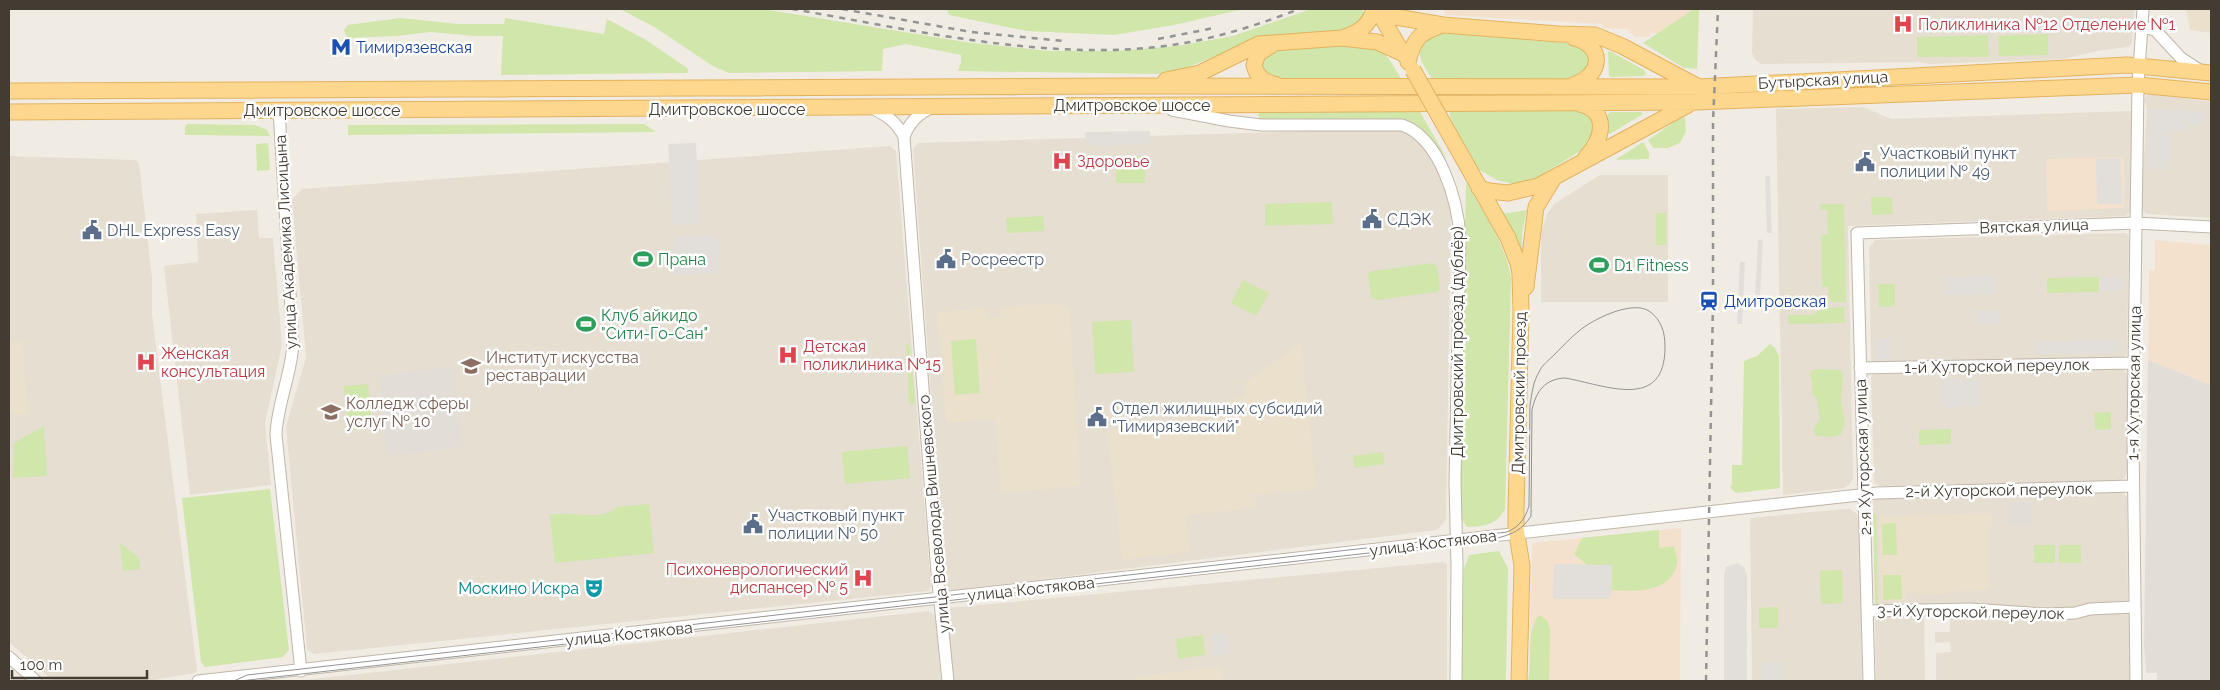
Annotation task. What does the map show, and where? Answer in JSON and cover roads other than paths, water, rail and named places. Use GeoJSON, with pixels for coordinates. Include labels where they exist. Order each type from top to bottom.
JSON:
{"type":"FeatureCollection","features":[{"type":"Feature","properties":{"kind":"main road"},"geometry":{"type":"LineString","coordinates":[[1342,38],[1365,27],[1377,9],[1387,15],[1442,25],[1595,35],[1609,39],[1698,87]]}},
{"type":"Feature","properties":{"kind":"main road","name":"Дмитровский проезд"},"geometry":{"type":"LineString","coordinates":[[1377,9],[1508,238],[1518,262],[1521,286],[1521,311],[1517,533],[1522,566],[1518,681]]}},
{"type":"Feature","properties":{"kind":"main road"},"geometry":{"type":"LineString","coordinates":[[1130,86],[1200,73],[1248,47],[1259,44],[1342,38],[1377,42],[1408,62],[1418,37],[1427,30],[1442,25]]}},
{"type":"Feature","properties":{"kind":"main road"},"geometry":{"type":"LineString","coordinates":[[1558,34],[1588,42],[1593,47],[1596,59],[1596,66],[1587,80],[1570,86]]}},
{"type":"Feature","properties":{"kind":"main road"},"geometry":{"type":"LineString","coordinates":[[1274,43],[1258,54],[1254,65],[1255,70],[1263,80],[1275,85],[1295,88]]}},
{"type":"Feature","properties":{"kind":"main road","name":"Бутырская улица"},"geometry":{"type":"LineString","coordinates":[[1435,87],[1698,87],[2139,65],[2207,72]]}},
{"type":"Feature","properties":{"kind":"main road","name":"Бутырская улица"},"geometry":{"type":"LineString","coordinates":[[1445,103],[1697,102],[2138,85],[2211,92]]}},
{"type":"Feature","properties":{"kind":"main road","name":"Дмитровское шоссе"},"geometry":{"type":"LineString","coordinates":[[9,91],[1130,86],[1435,87]]}},
{"type":"Feature","properties":{"kind":"main road"},"geometry":{"type":"LineString","coordinates":[[1573,102],[1590,107],[1595,112],[1601,127],[1596,147],[1577,165]]}},
{"type":"Feature","properties":{"kind":"main road"},"geometry":{"type":"LineString","coordinates":[[1479,188],[1497,193],[1517,193],[1538,186],[1671,113],[1697,102]]}},
{"type":"Feature","properties":{"kind":"main road","name":"Дмитровское шоссе"},"geometry":{"type":"LineString","coordinates":[[9,112],[931,108],[1445,103]]}},
{"type":"Feature","properties":{"kind":"main road"},"geometry":{"type":"LineString","coordinates":[[1521,311],[1531,258],[1536,207],[1554,178]]}},
{"type":"Feature","properties":{"kind":"street","name":"1-я Хуторская улица"},"geometry":{"type":"LineString","coordinates":[[2136,681],[2134,607],[2134,363],[2138,85],[2143,9]]}},
{"type":"Feature","properties":{"kind":"street"},"geometry":{"type":"LineString","coordinates":[[2142,27],[2155,30],[2181,58],[2190,65],[2207,72]]}},
{"type":"Feature","properties":{"kind":"street"},"geometry":{"type":"LineString","coordinates":[[2097,66],[2103,68],[2107,78],[2104,84],[2097,87]]}},
{"type":"Feature","properties":{"kind":"street"},"geometry":{"type":"LineString","coordinates":[[878,108],[892,104],[894,98],[892,91],[884,88]]}},
{"type":"Feature","properties":{"kind":"street","name":"Дмитровский проезд (дублёр)"},"geometry":{"type":"LineString","coordinates":[[1153,105],[1229,121],[1261,125],[1392,124],[1411,128],[1425,139],[1446,176],[1460,234],[1456,475],[1456,681]]}},
{"type":"Feature","properties":{"kind":"street"},"geometry":{"type":"LineString","coordinates":[[878,108],[901,130],[904,137]]}},
{"type":"Feature","properties":{"kind":"street"},"geometry":{"type":"LineString","coordinates":[[904,137],[912,121],[920,113],[931,108]]}},
{"type":"Feature","properties":{"kind":"street","name":"улица Академика Лисицына"},"geometry":{"type":"LineString","coordinates":[[279,110],[293,342],[290,366],[278,415],[276,435],[301,671]]}},
{"type":"Feature","properties":{"kind":"street","name":"улица Всеволода Вишневского"},"geometry":{"type":"LineString","coordinates":[[904,137],[939,599],[948,681]]}},
{"type":"Feature","properties":{"kind":"street","name":"Вятская улица"},"geometry":{"type":"LineString","coordinates":[[1857,233],[2136,223],[2211,227]]}},
{"type":"Feature","properties":{"kind":"street","name":"2-я Хуторская улица"},"geometry":{"type":"LineString","coordinates":[[1857,233],[1869,681]]}},
{"type":"Feature","properties":{"kind":"street","name":"1-й Хуторской переулок"},"geometry":{"type":"LineString","coordinates":[[1860,368],[2134,363]]}},
{"type":"Feature","properties":{"kind":"street","name":"2-й Хуторской переулок"},"geometry":{"type":"LineString","coordinates":[[1864,494],[2134,486]]}},
{"type":"Feature","properties":{"kind":"street","name":"улица Костякова"},"geometry":{"type":"LineString","coordinates":[[198,681],[301,671],[1864,494]]}},
{"type":"Feature","properties":{"kind":"street","name":"3-й Хуторской переулок"},"geometry":{"type":"LineString","coordinates":[[1868,611],[1970,609],[2051,614],[2134,607]]}},
{"type":"Feature","properties":{"kind":"street"},"geometry":{"type":"LineString","coordinates":[[9,657],[36,681]]}},
{"type":"Feature","properties":{"kind":"tram line"},"geometry":{"type":"LineString","coordinates":[[234,681],[247,675],[1507,532],[1521,522],[1529,506],[1530,405],[1534,384],[1542,367],[1585,326],[1603,316],[1623,309],[1642,308],[1649,311],[1657,318],[1663,332],[1665,347],[1662,367],[1655,380],[1644,387],[1630,390],[1565,378],[1552,381],[1542,387],[1536,397],[1532,410],[1531,516],[1517,531],[1498,538],[240,681]]}},
{"type":"Feature","properties":{"kind":"railway"},"geometry":{"type":"LineString","coordinates":[[792,9],[985,42],[1084,50],[1132,49],[1179,44],[1240,30],[1299,9]]}},
{"type":"Feature","properties":{"kind":"railway"},"geometry":{"type":"LineString","coordinates":[[842,9],[971,32],[1063,41]]}},
{"type":"Feature","properties":{"kind":"railway"},"geometry":{"type":"LineString","coordinates":[[1706,681],[1713,301],[1713,122],[1718,9]]}},
{"type":"Feature","properties":{"kind":"railway"},"geometry":{"type":"LineString","coordinates":[[1158,39],[1214,28]]}},
{"type":"Feature","properties":{"kind":"place","name":"Поликлиника №12 Отделение №1"},"geometry":{"type":"Point","coordinates":[1903,24]}},
{"type":"Feature","properties":{"kind":"place","name":"Тимирязевская"},"geometry":{"type":"Point","coordinates":[341,47]}},
{"type":"Feature","properties":{"kind":"place","name":"Здоровье"},"geometry":{"type":"Point","coordinates":[1062,161]}},
{"type":"Feature","properties":{"kind":"place","name":"Участковый пункт полиции № 49"},"geometry":{"type":"Point","coordinates":[1865,162]}},
{"type":"Feature","properties":{"kind":"place","name":"СДЭК"},"geometry":{"type":"Point","coordinates":[1372,219]}},
{"type":"Feature","properties":{"kind":"place","name":"DHL Express Easy"},"geometry":{"type":"Point","coordinates":[92,230]}},
{"type":"Feature","properties":{"kind":"place","name":"Прана"},"geometry":{"type":"Point","coordinates":[643,259]}},
{"type":"Feature","properties":{"kind":"place","name":"Росреестр"},"geometry":{"type":"Point","coordinates":[946,259]}},
{"type":"Feature","properties":{"kind":"place","name":"D1 Fitness"},"geometry":{"type":"Point","coordinates":[1599,265]}},
{"type":"Feature","properties":{"kind":"place","name":"Дмитровская"},"geometry":{"type":"Point","coordinates":[1709,301]}},
{"type":"Feature","properties":{"kind":"place","name":"Клуб айкидо \"Сити-Го-Сан\""},"geometry":{"type":"Point","coordinates":[586,324]}},
{"type":"Feature","properties":{"kind":"place","name":"Детская поликлиника №15"},"geometry":{"type":"Point","coordinates":[788,355]}},
{"type":"Feature","properties":{"kind":"place","name":"Женская консультация"},"geometry":{"type":"Point","coordinates":[146,362]}},
{"type":"Feature","properties":{"kind":"place","name":"Институт искусства реставрации"},"geometry":{"type":"Point","coordinates":[471,366]}},
{"type":"Feature","properties":{"kind":"place","name":"Колледж сферы услуг № 10"},"geometry":{"type":"Point","coordinates":[331,412]}},
{"type":"Feature","properties":{"kind":"place","name":"Отдел жилищных субсидий \"Тимирязевский\""},"geometry":{"type":"Point","coordinates":[1097,417]}},
{"type":"Feature","properties":{"kind":"place","name":"Участковый пункт полиции № 50"},"geometry":{"type":"Point","coordinates":[753,524]}},
{"type":"Feature","properties":{"kind":"place","name":"Психоневрологический диспансер № 5"},"geometry":{"type":"Point","coordinates":[863,578]}},
{"type":"Feature","properties":{"kind":"place","name":"Москино Искра"},"geometry":{"type":"Point","coordinates":[594,588]}}]}
